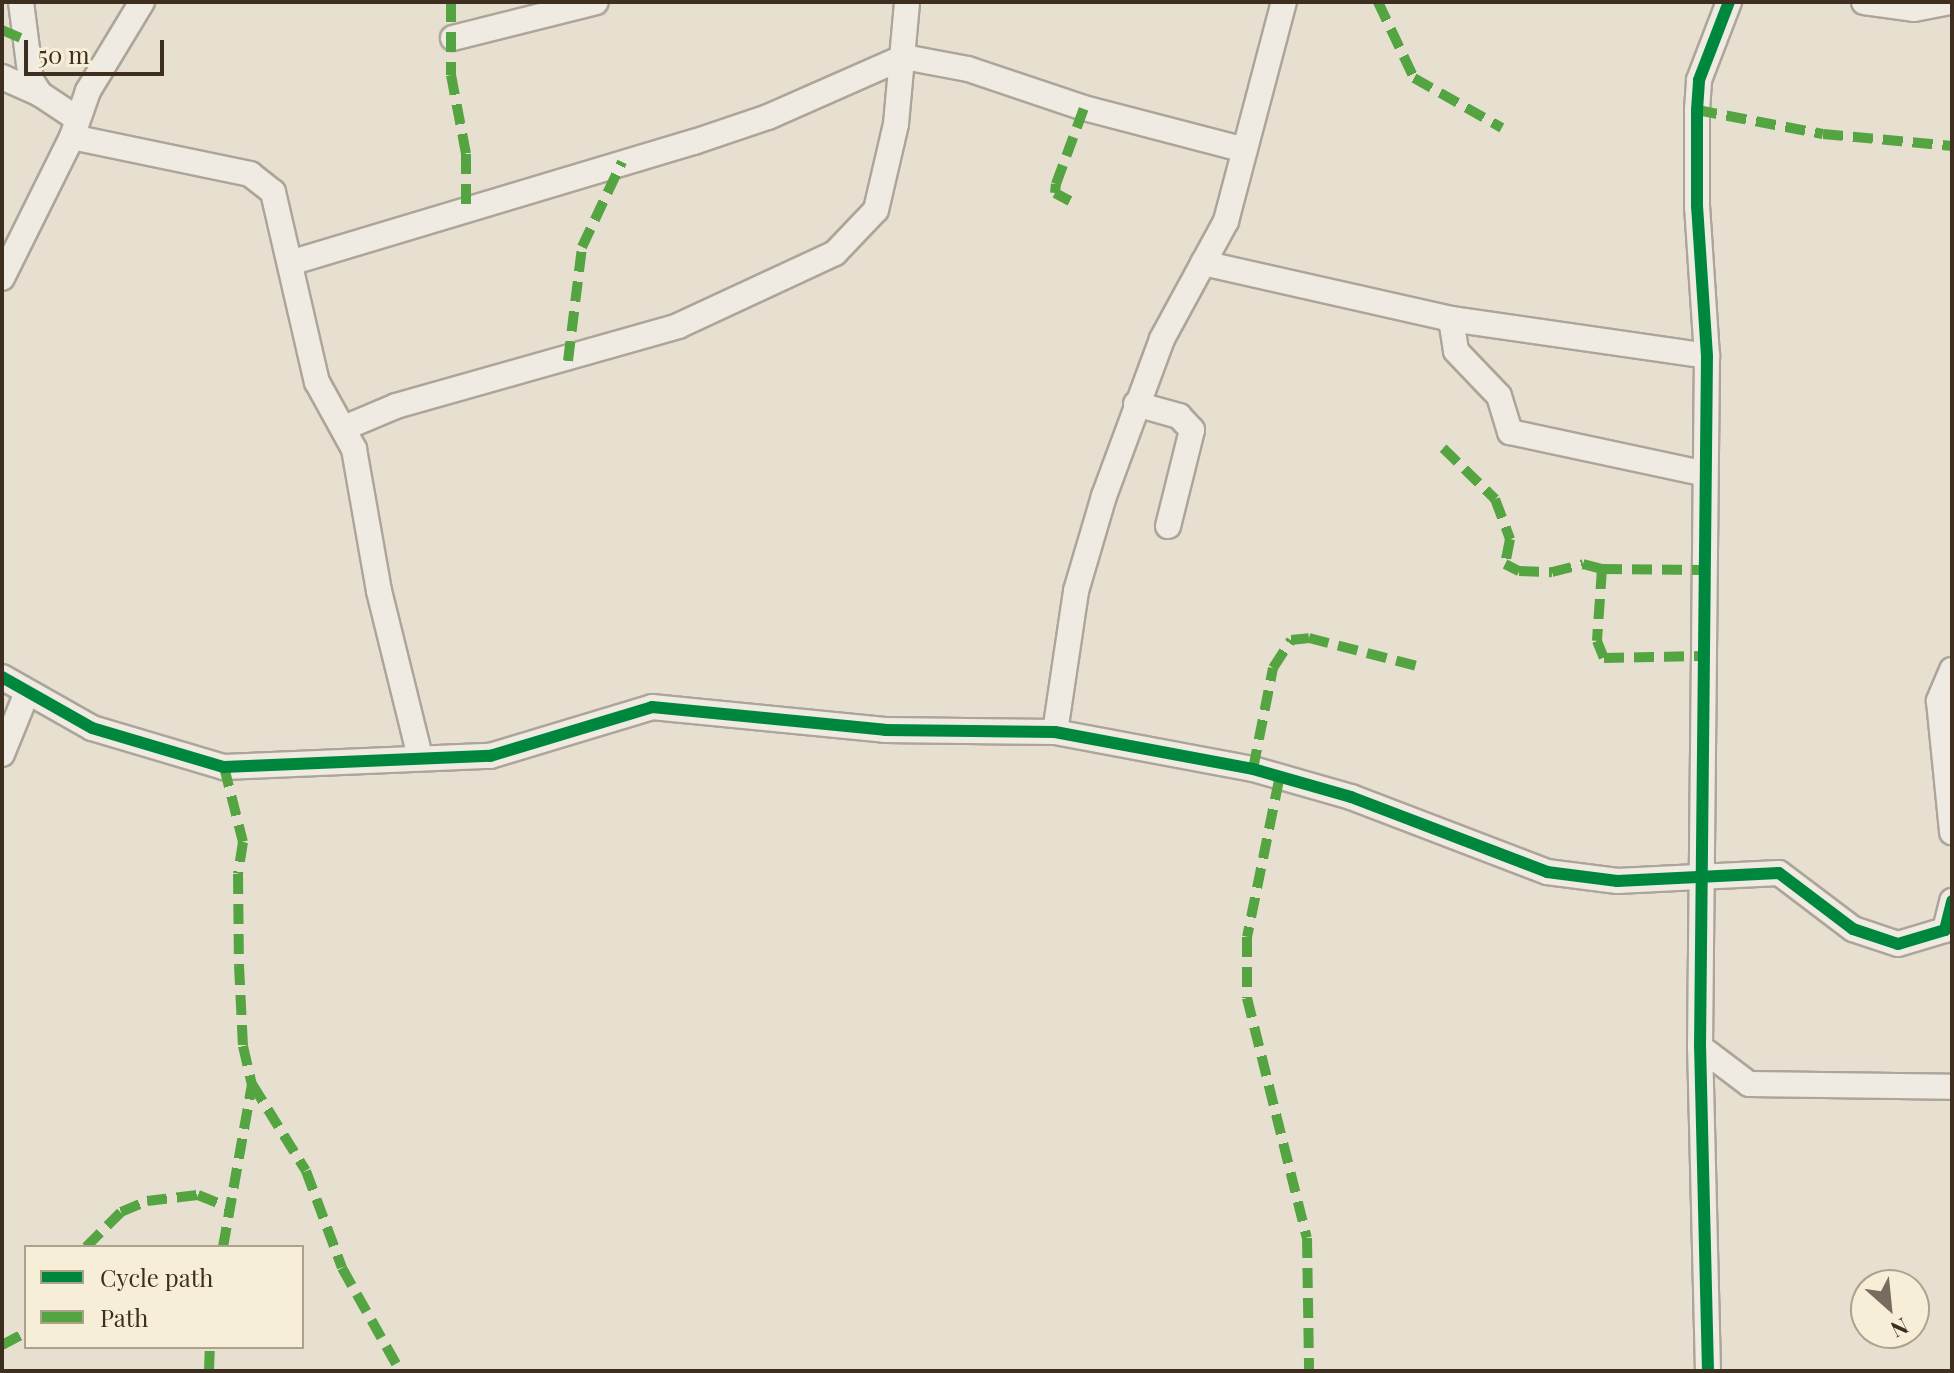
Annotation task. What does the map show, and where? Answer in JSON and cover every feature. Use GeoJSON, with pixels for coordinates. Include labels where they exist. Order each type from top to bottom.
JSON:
{"type":"FeatureCollection","features":[{"type":"Feature","properties":{"kind":"street"},"geometry":{"type":"LineString","coordinates":[[21,2],[26,62],[40,94]]}},
{"type":"Feature","properties":{"kind":"street"},"geometry":{"type":"LineString","coordinates":[[2,278],[74,127],[142,2]]}},
{"type":"Feature","properties":{"kind":"street"},"geometry":{"type":"LineString","coordinates":[[453,38],[596,2]]}},
{"type":"Feature","properties":{"kind":"street"},"geometry":{"type":"LineString","coordinates":[[344,428],[396,406],[678,326],[835,253],[876,210],[896,124],[907,2]]}},
{"type":"Feature","properties":{"kind":"street"},"geometry":{"type":"LineString","coordinates":[[1055,732],[1076,591],[1136,404],[1162,339],[1226,221],[1284,2]]}},
{"type":"Feature","properties":{"kind":"street"},"geometry":{"type":"LineString","coordinates":[[1708,1371],[1700,1047],[1704,879],[1702,473],[1707,356],[1697,207],[1699,80],[1729,2]]}},
{"type":"Feature","properties":{"kind":"street"},"geometry":{"type":"LineString","coordinates":[[1864,2],[1914,9],[1950,2]]}},
{"type":"Feature","properties":{"kind":"street"},"geometry":{"type":"LineString","coordinates":[[293,262],[694,142],[768,117],[904,57],[968,69],[1071,104],[1245,150]]}},
{"type":"Feature","properties":{"kind":"street"},"geometry":{"type":"LineString","coordinates":[[2,77],[40,94],[74,127],[263,180],[273,192],[293,262],[317,382],[324,403],[344,428],[354,449],[379,591],[420,757]]}},
{"type":"Feature","properties":{"kind":"street"},"geometry":{"type":"LineString","coordinates":[[1203,263],[1451,319],[1707,356]]}},
{"type":"Feature","properties":{"kind":"street"},"geometry":{"type":"LineString","coordinates":[[1451,319],[1456,351],[1499,396],[1510,432],[1702,473]]}},
{"type":"Feature","properties":{"kind":"street"},"geometry":{"type":"LineString","coordinates":[[1136,404],[1179,416],[1192,430],[1168,526]]}},
{"type":"Feature","properties":{"kind":"street"},"geometry":{"type":"LineString","coordinates":[[1952,670],[1939,701],[1952,832]]}},
{"type":"Feature","properties":{"kind":"street"},"geometry":{"type":"LineString","coordinates":[[2,677],[26,695],[92,728],[224,767],[490,756],[652,707],[885,730],[1055,732],[1253,769],[1351,797],[1547,872],[1617,881],[1779,873],[1853,929],[1898,944],[1945,930],[1952,901]]}},
{"type":"Feature","properties":{"kind":"street"},"geometry":{"type":"LineString","coordinates":[[2,754],[26,695]]}},
{"type":"Feature","properties":{"kind":"street"},"geometry":{"type":"LineString","coordinates":[[1700,1047],[1749,1084]]}},
{"type":"Feature","properties":{"kind":"street"},"geometry":{"type":"LineString","coordinates":[[1702,1103],[1749,1084],[1952,1087]]}},
{"type":"Feature","properties":{"kind":"marked path"},"geometry":{"type":"LineString","coordinates":[[451,2],[451,75],[466,154],[466,213]]}},
{"type":"Feature","properties":{"kind":"marked path"},"geometry":{"type":"LineString","coordinates":[[1378,2],[1414,78],[1502,128]]}},
{"type":"Feature","properties":{"kind":"marked path"},"geometry":{"type":"LineString","coordinates":[[2,30],[23,39]]}},
{"type":"Feature","properties":{"kind":"marked path"},"geometry":{"type":"LineString","coordinates":[[1070,201],[1055,193],[1056,184],[1084,108]]}},
{"type":"Feature","properties":{"kind":"marked path"},"geometry":{"type":"LineString","coordinates":[[1697,110],[1823,134],[1952,146]]}},
{"type":"Feature","properties":{"kind":"marked path"},"geometry":{"type":"LineString","coordinates":[[568,361],[582,247],[622,162]]}},
{"type":"Feature","properties":{"kind":"marked path"},"geometry":{"type":"LineString","coordinates":[[1443,448],[1495,499],[1510,539],[1505,564],[1519,571],[1552,572],[1583,564],[1602,569],[1702,570]]}},
{"type":"Feature","properties":{"kind":"marked path"},"geometry":{"type":"LineString","coordinates":[[1602,569],[1597,641],[1604,658],[1702,656]]}},
{"type":"Feature","properties":{"kind":"marked path"},"geometry":{"type":"LineString","coordinates":[[1253,769],[1273,668],[1291,640],[1309,638],[1417,666]]}},
{"type":"Feature","properties":{"kind":"marked path"},"geometry":{"type":"LineString","coordinates":[[224,767],[243,842],[238,874],[239,965],[243,1046],[252,1084],[306,1171],[342,1268],[400,1371]]}},
{"type":"Feature","properties":{"kind":"marked path"},"geometry":{"type":"LineString","coordinates":[[1279,780],[1247,937],[1247,998],[1307,1238],[1309,1371]]}},
{"type":"Feature","properties":{"kind":"marked path"},"geometry":{"type":"LineString","coordinates":[[223,1245],[252,1084]]}},
{"type":"Feature","properties":{"kind":"marked path"},"geometry":{"type":"LineString","coordinates":[[88,1245],[121,1212],[147,1201],[198,1195],[232,1209]]}},
{"type":"Feature","properties":{"kind":"marked path"},"geometry":{"type":"LineString","coordinates":[[2,1345],[24,1333]]}},
{"type":"Feature","properties":{"kind":"marked path"},"geometry":{"type":"LineString","coordinates":[[209,1371],[210,1349]]}},
{"type":"Feature","properties":{"kind":"cycle path"},"geometry":{"type":"LineString","coordinates":[[1708,1371],[1700,1047],[1707,356],[1697,207],[1697,110],[1699,80],[1729,2]]}},
{"type":"Feature","properties":{"kind":"cycle path"},"geometry":{"type":"LineString","coordinates":[[2,677],[92,728],[224,767],[490,756],[652,707],[885,730],[1055,732],[1253,769],[1351,797],[1547,872],[1617,881],[1779,873],[1853,929],[1898,944],[1945,930],[1952,901]]}}]}
